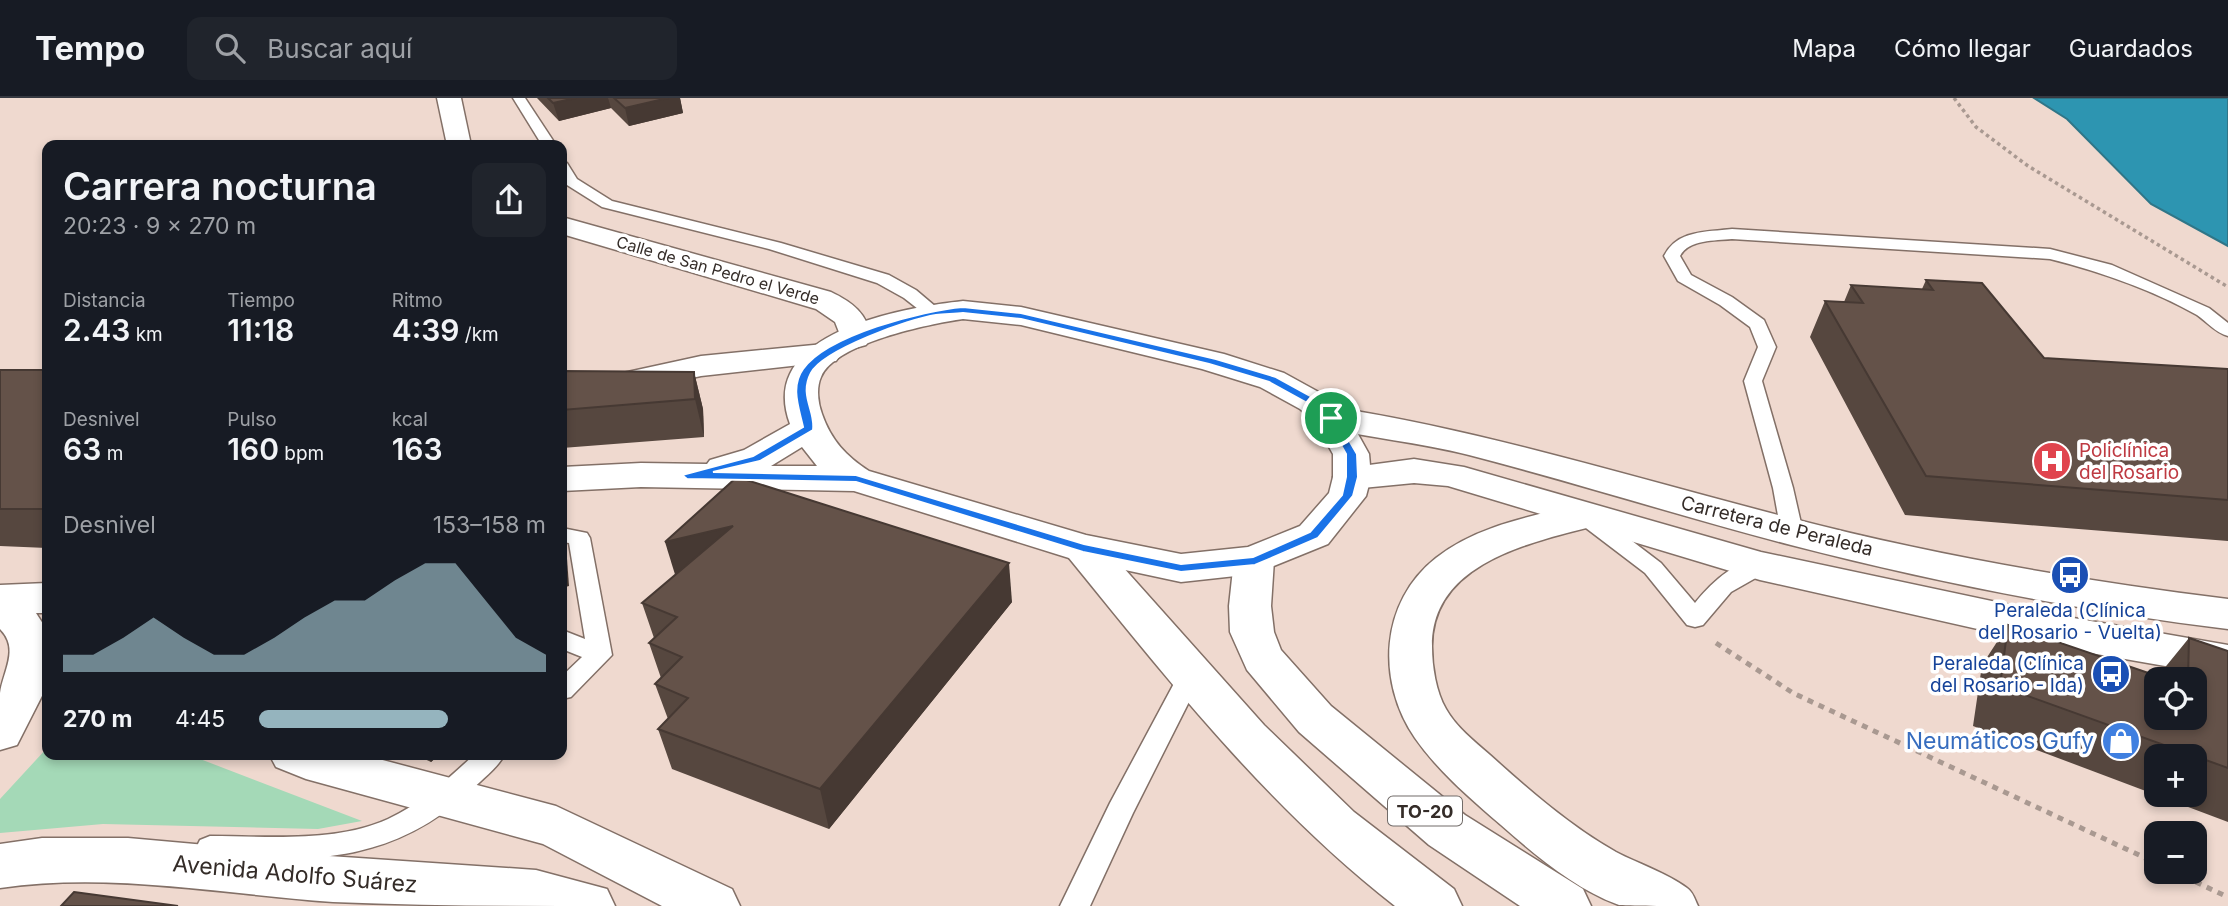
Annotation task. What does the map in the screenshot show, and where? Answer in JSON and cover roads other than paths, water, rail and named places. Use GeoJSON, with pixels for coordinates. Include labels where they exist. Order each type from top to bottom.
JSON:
{"type":"FeatureCollection","features":[{"type":"Feature","properties":{"kind":"main road"},"geometry":{"type":"LineString","coordinates":[[449,98],[458,140]]}},
{"type":"Feature","properties":{"kind":"main road","name":"Calle de San Pedro el Verde"},"geometry":{"type":"LineString","coordinates":[[567,226],[820,299],[838,307],[850,318],[855,338]]}},
{"type":"Feature","properties":{"kind":"main road","name":"Carretera de Peraleda"},"geometry":{"type":"LineString","coordinates":[[963,310],[1021,316],[1212,361],[1272,380],[1312,401],[1331,418],[1351,454],[1352,477],[1347,496],[1314,535],[1255,561],[1181,568],[1083,548],[856,479],[832,464],[818,447],[809,428],[800,393],[806,371],[824,354],[855,338],[933,312],[963,310]]}},
{"type":"Feature","properties":{"kind":"main road"},"geometry":{"type":"LineString","coordinates":[[567,388],[623,383],[701,366],[824,354]]}},
{"type":"Feature","properties":{"kind":"main road","name":"Carretera de Peraleda"},"geometry":{"type":"LineString","coordinates":[[1331,418],[1411,430],[1479,446],[1792,531],[1946,567],[2139,603],[2228,614]]}},
{"type":"Feature","properties":{"kind":"main road","name":"Carretera de Peraleda"},"geometry":{"type":"LineString","coordinates":[[687,475],[757,458],[809,428]]}},
{"type":"Feature","properties":{"kind":"main road","name":"Carretera de Peraleda"},"geometry":{"type":"LineString","coordinates":[[1352,477],[1414,471],[1451,475],[1760,566],[2062,632],[2228,661]]}},
{"type":"Feature","properties":{"kind":"main road","name":"Carretera de Peraleda"},"geometry":{"type":"LineString","coordinates":[[567,479],[687,475],[856,479]]}},
{"type":"Feature","properties":{"kind":"main road"},"geometry":{"type":"LineString","coordinates":[[1584,516],[1495,542],[1452,566],[1438,579],[1422,603],[1409,635],[1412,675],[1428,720],[1458,755],[1493,788],[1534,824],[1583,859],[1671,906]]}},
{"type":"Feature","properties":{"kind":"main road"},"geometry":{"type":"LineString","coordinates":[[1083,548],[1244,738],[1301,796],[1435,906]]}},
{"type":"Feature","properties":{"kind":"main road","name":"TO-20"},"geometry":{"type":"LineString","coordinates":[[1255,561],[1250,606],[1252,632],[1263,658],[1315,719],[1447,830],[1564,906]]}},
{"type":"Feature","properties":{"kind":"main road"},"geometry":{"type":"LineString","coordinates":[[0,600],[31,619],[33,662],[23,704]]}},
{"type":"Feature","properties":{"kind":"main road"},"geometry":{"type":"LineString","coordinates":[[306,760],[556,827],[713,906]]}},
{"type":"Feature","properties":{"kind":"main road","name":"Avenida Adolfo Suárez"},"geometry":{"type":"LineString","coordinates":[[0,866],[42,860],[128,860],[329,879],[536,893],[588,906]]}},
{"type":"Feature","properties":{"kind":"lane"},"geometry":{"type":"LineString","coordinates":[[519,98],[546,140]]}},
{"type":"Feature","properties":{"kind":"lane"},"geometry":{"type":"LineString","coordinates":[[567,174],[572,182],[607,204],[775,246],[883,279],[910,293],[933,312]]}},
{"type":"Feature","properties":{"kind":"lane"},"geometry":{"type":"LineString","coordinates":[[1792,531],[1783,488],[1753,381],[1758,363],[1767,347],[1758,324],[1727,301],[1684,278],[1672,256],[1677,246],[1695,238],[1732,234],[2050,254],[2106,268],[2203,312],[2228,331]]}},
{"type":"Feature","properties":{"kind":"lane"},"geometry":{"type":"LineString","coordinates":[[1584,516],[1653,568],[1696,619],[1723,584],[1760,566]]}},
{"type":"Feature","properties":{"kind":"lane"},"geometry":{"type":"LineString","coordinates":[[567,536],[579,538],[600,655]]}},
{"type":"Feature","properties":{"kind":"lane"},"geometry":{"type":"LineString","coordinates":[[567,641],[600,655]]}},
{"type":"Feature","properties":{"kind":"lane"},"geometry":{"type":"LineString","coordinates":[[567,685],[600,655]]}},
{"type":"Feature","properties":{"kind":"lane"},"geometry":{"type":"LineString","coordinates":[[1075,906],[1119,811],[1190,676]]}},
{"type":"Feature","properties":{"kind":"lane"},"geometry":{"type":"LineString","coordinates":[[128,860],[174,851],[276,848],[337,843],[385,834],[447,796],[486,760]]}},
{"type":"Feature","properties":{"kind":"water"},"geometry":{"type":"Polygon","coordinates":[[[2034,98],[2228,98],[2228,246],[2151,204],[2067,119],[2034,98]]]}},
{"type":"Feature","properties":{"kind":"place","name":"Policlínica del Rosario"},"geometry":{"type":"Point","coordinates":[2052,461]}},
{"type":"Feature","properties":{"kind":"place","name":"Peraleda (Clínica del Rosario - Vuelta)"},"geometry":{"type":"Point","coordinates":[2070,575]}},
{"type":"Feature","properties":{"kind":"place","name":"Peraleda (Clínica del Rosario - Ida)"},"geometry":{"type":"Point","coordinates":[2111,674]}},
{"type":"Feature","properties":{"kind":"place","name":"Neumáticos Gufy"},"geometry":{"type":"Point","coordinates":[2121,741]}}]}
